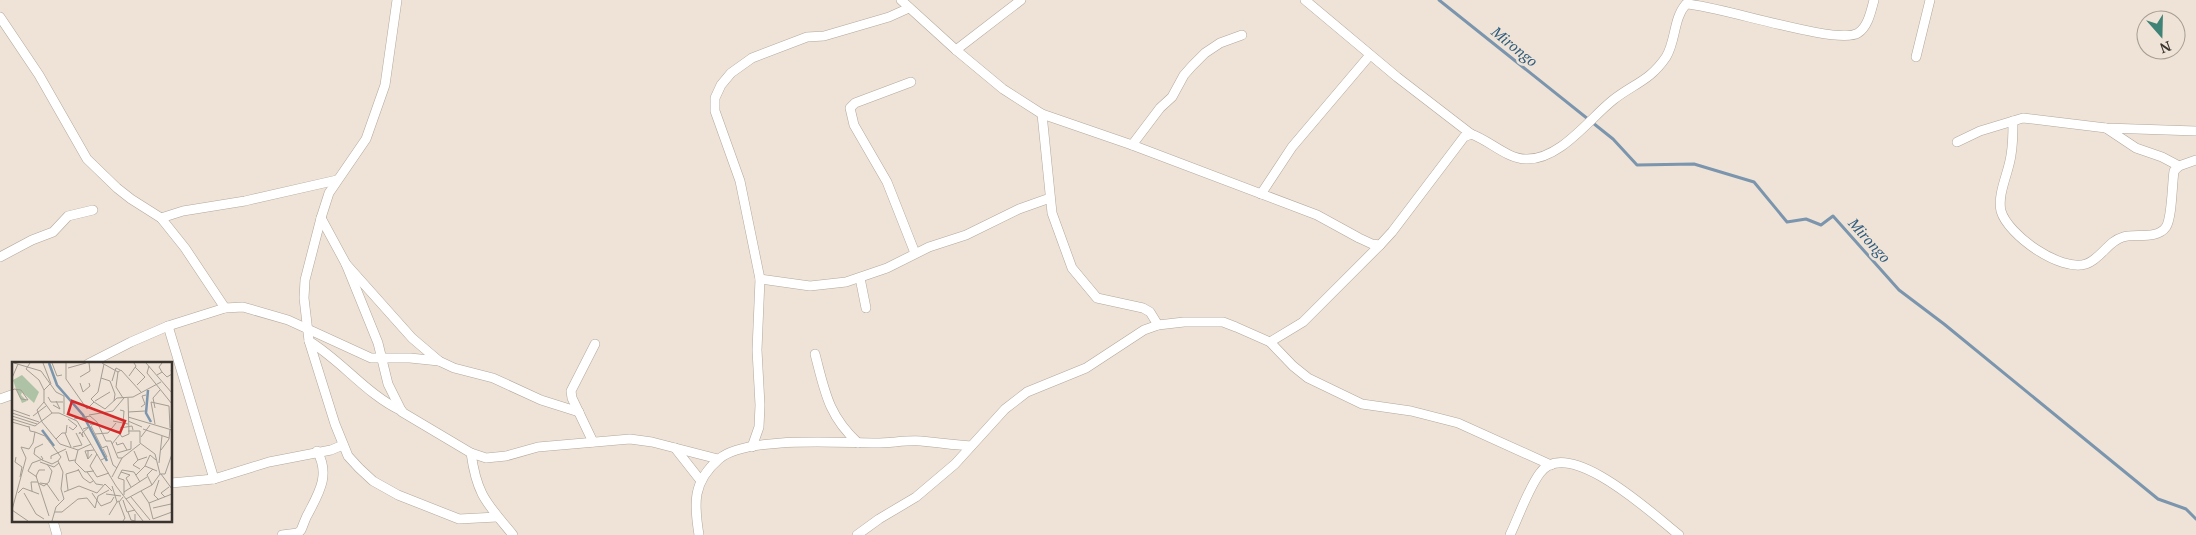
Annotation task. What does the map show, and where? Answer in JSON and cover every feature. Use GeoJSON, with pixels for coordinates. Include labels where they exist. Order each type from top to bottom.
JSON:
{"type":"FeatureCollection","features":[{"type":"Feature","properties":{"kind":"street"},"geometry":{"type":"LineString","coordinates":[[397,0],[385,84],[366,139],[329,193],[321,218],[305,280],[304,298],[309,328],[309,341],[326,400],[348,456],[373,481],[398,495],[459,519],[497,517]]}},
{"type":"Feature","properties":{"kind":"street"},"geometry":{"type":"LineString","coordinates":[[901,0],[956,50],[1003,89],[1042,114],[1132,145],[1317,215],[1372,244],[1380,245]]}},
{"type":"Feature","properties":{"kind":"street"},"geometry":{"type":"LineString","coordinates":[[956,50],[1021,0]]}},
{"type":"Feature","properties":{"kind":"street"},"geometry":{"type":"LineString","coordinates":[[1305,0],[1397,78],[1471,134],[1512,156],[1524,160],[1552,151],[1584,127],[1613,99],[1635,87],[1655,72],[1667,55],[1682,2],[1795,28],[1845,36],[1856,35],[1863,29],[1874,0]]}},
{"type":"Feature","properties":{"kind":"street"},"geometry":{"type":"LineString","coordinates":[[1916,57],[1930,0]]}},
{"type":"Feature","properties":{"kind":"street"},"geometry":{"type":"LineString","coordinates":[[752,447],[759,427],[760,405],[757,350],[760,279],[740,181],[715,111],[715,98],[721,85],[731,73],[752,58],[807,36],[832,34],[889,17],[908,8]]}},
{"type":"Feature","properties":{"kind":"street"},"geometry":{"type":"LineString","coordinates":[[0,17],[38,75],[88,158],[116,188],[162,218],[185,248],[225,308]]}},
{"type":"Feature","properties":{"kind":"street"},"geometry":{"type":"LineString","coordinates":[[1132,145],[1160,108],[1172,97],[1184,75],[1199,59],[1220,43],[1242,35]]}},
{"type":"Feature","properties":{"kind":"street"},"geometry":{"type":"LineString","coordinates":[[1262,194],[1292,147],[1370,55]]}},
{"type":"Feature","properties":{"kind":"street"},"geometry":{"type":"LineString","coordinates":[[910,82],[855,103],[850,108],[850,117],[887,182],[915,253]]}},
{"type":"Feature","properties":{"kind":"street"},"geometry":{"type":"LineString","coordinates":[[1042,114],[1050,198],[1057,228],[1072,268],[1092,293],[1102,300],[1143,308],[1150,312],[1158,325]]}},
{"type":"Feature","properties":{"kind":"street"},"geometry":{"type":"LineString","coordinates":[[1957,142],[1980,131],[2022,118],[2106,128],[2196,131]]}},
{"type":"Feature","properties":{"kind":"street"},"geometry":{"type":"LineString","coordinates":[[2013,121],[2011,155],[2000,201],[2001,208],[2005,220],[2016,234],[2055,260],[2081,265],[2089,263],[2115,241],[2124,236],[2157,234],[2163,230],[2167,226],[2170,212],[2174,171],[2180,166],[2196,160]]}},
{"type":"Feature","properties":{"kind":"street"},"geometry":{"type":"LineString","coordinates":[[2106,128],[2136,148],[2162,157],[2180,166]]}},
{"type":"Feature","properties":{"kind":"street"},"geometry":{"type":"LineString","coordinates":[[1270,342],[1303,322],[1380,245],[1392,232],[1458,142],[1471,134]]}},
{"type":"Feature","properties":{"kind":"street"},"geometry":{"type":"LineString","coordinates":[[162,218],[183,211],[245,201],[337,180]]}},
{"type":"Feature","properties":{"kind":"street"},"geometry":{"type":"LineString","coordinates":[[760,279],[810,286],[832,285],[860,278],[887,268],[915,253],[966,235],[1019,209],[1050,198]]}},
{"type":"Feature","properties":{"kind":"street"},"geometry":{"type":"LineString","coordinates":[[0,257],[32,240],[53,232],[68,216],[93,210]]}},
{"type":"Feature","properties":{"kind":"street"},"geometry":{"type":"LineString","coordinates":[[321,218],[356,286],[364,314],[378,343],[388,384],[402,412]]}},
{"type":"Feature","properties":{"kind":"street"},"geometry":{"type":"LineString","coordinates":[[346,264],[412,338],[439,361],[454,368],[493,378],[541,400],[579,412]]}},
{"type":"Feature","properties":{"kind":"street"},"geometry":{"type":"LineString","coordinates":[[860,278],[866,308]]}},
{"type":"Feature","properties":{"kind":"street"},"geometry":{"type":"LineString","coordinates":[[92,362],[168,326],[225,308],[244,307],[309,328],[361,355],[371,358],[410,358],[439,361]]}},
{"type":"Feature","properties":{"kind":"street"},"geometry":{"type":"LineString","coordinates":[[857,535],[879,519],[916,498],[955,464],[1005,409],[1027,392],[1077,372],[1130,337],[1158,325],[1184,322],[1223,322],[1270,342],[1292,366],[1308,378],[1362,404],[1411,411],[1458,423],[1476,429],[1550,465],[1570,464],[1589,470],[1615,483],[1679,535]]}},
{"type":"Feature","properties":{"kind":"street"},"geometry":{"type":"LineString","coordinates":[[168,326],[214,480]]}},
{"type":"Feature","properties":{"kind":"street"},"geometry":{"type":"LineString","coordinates":[[309,341],[328,352],[386,404],[471,453],[486,458],[506,456],[538,447],[630,439],[718,459]]}},
{"type":"Feature","properties":{"kind":"street"},"geometry":{"type":"LineString","coordinates":[[593,442],[572,398],[571,391],[596,344]]}},
{"type":"Feature","properties":{"kind":"street"},"geometry":{"type":"LineString","coordinates":[[815,354],[827,397],[835,416],[843,428],[858,442]]}},
{"type":"Feature","properties":{"kind":"street"},"geometry":{"type":"LineString","coordinates":[[0,399],[12,395]]}},
{"type":"Feature","properties":{"kind":"street"},"geometry":{"type":"LineString","coordinates":[[699,535],[694,509],[695,494],[701,481],[718,459],[736,450],[793,442],[920,441],[971,446]]}},
{"type":"Feature","properties":{"kind":"street"},"geometry":{"type":"LineString","coordinates":[[172,483],[214,480],[269,462],[317,451],[331,450],[344,445]]}},
{"type":"Feature","properties":{"kind":"street"},"geometry":{"type":"LineString","coordinates":[[675,448],[701,481]]}},
{"type":"Feature","properties":{"kind":"street"},"geometry":{"type":"LineString","coordinates":[[282,535],[298,533],[301,530],[321,488],[324,476],[323,464],[317,451]]}},
{"type":"Feature","properties":{"kind":"street"},"geometry":{"type":"LineString","coordinates":[[471,453],[478,487],[484,501],[513,535]]}},
{"type":"Feature","properties":{"kind":"street"},"geometry":{"type":"LineString","coordinates":[[1510,535],[1540,472],[1550,465]]}},
{"type":"Feature","properties":{"kind":"street"},"geometry":{"type":"LineString","coordinates":[[53,522],[57,535]]}},
{"type":"Feature","properties":{"kind":"waterway","name":"Mirongo"},"geometry":{"type":"LineString","coordinates":[[1439,0],[1613,139],[1637,165],[1694,164],[1754,182],[1787,222],[1806,219],[1821,225],[1833,216],[1899,290],[1944,324],[2158,499],[2186,509],[2196,519]]}}]}
